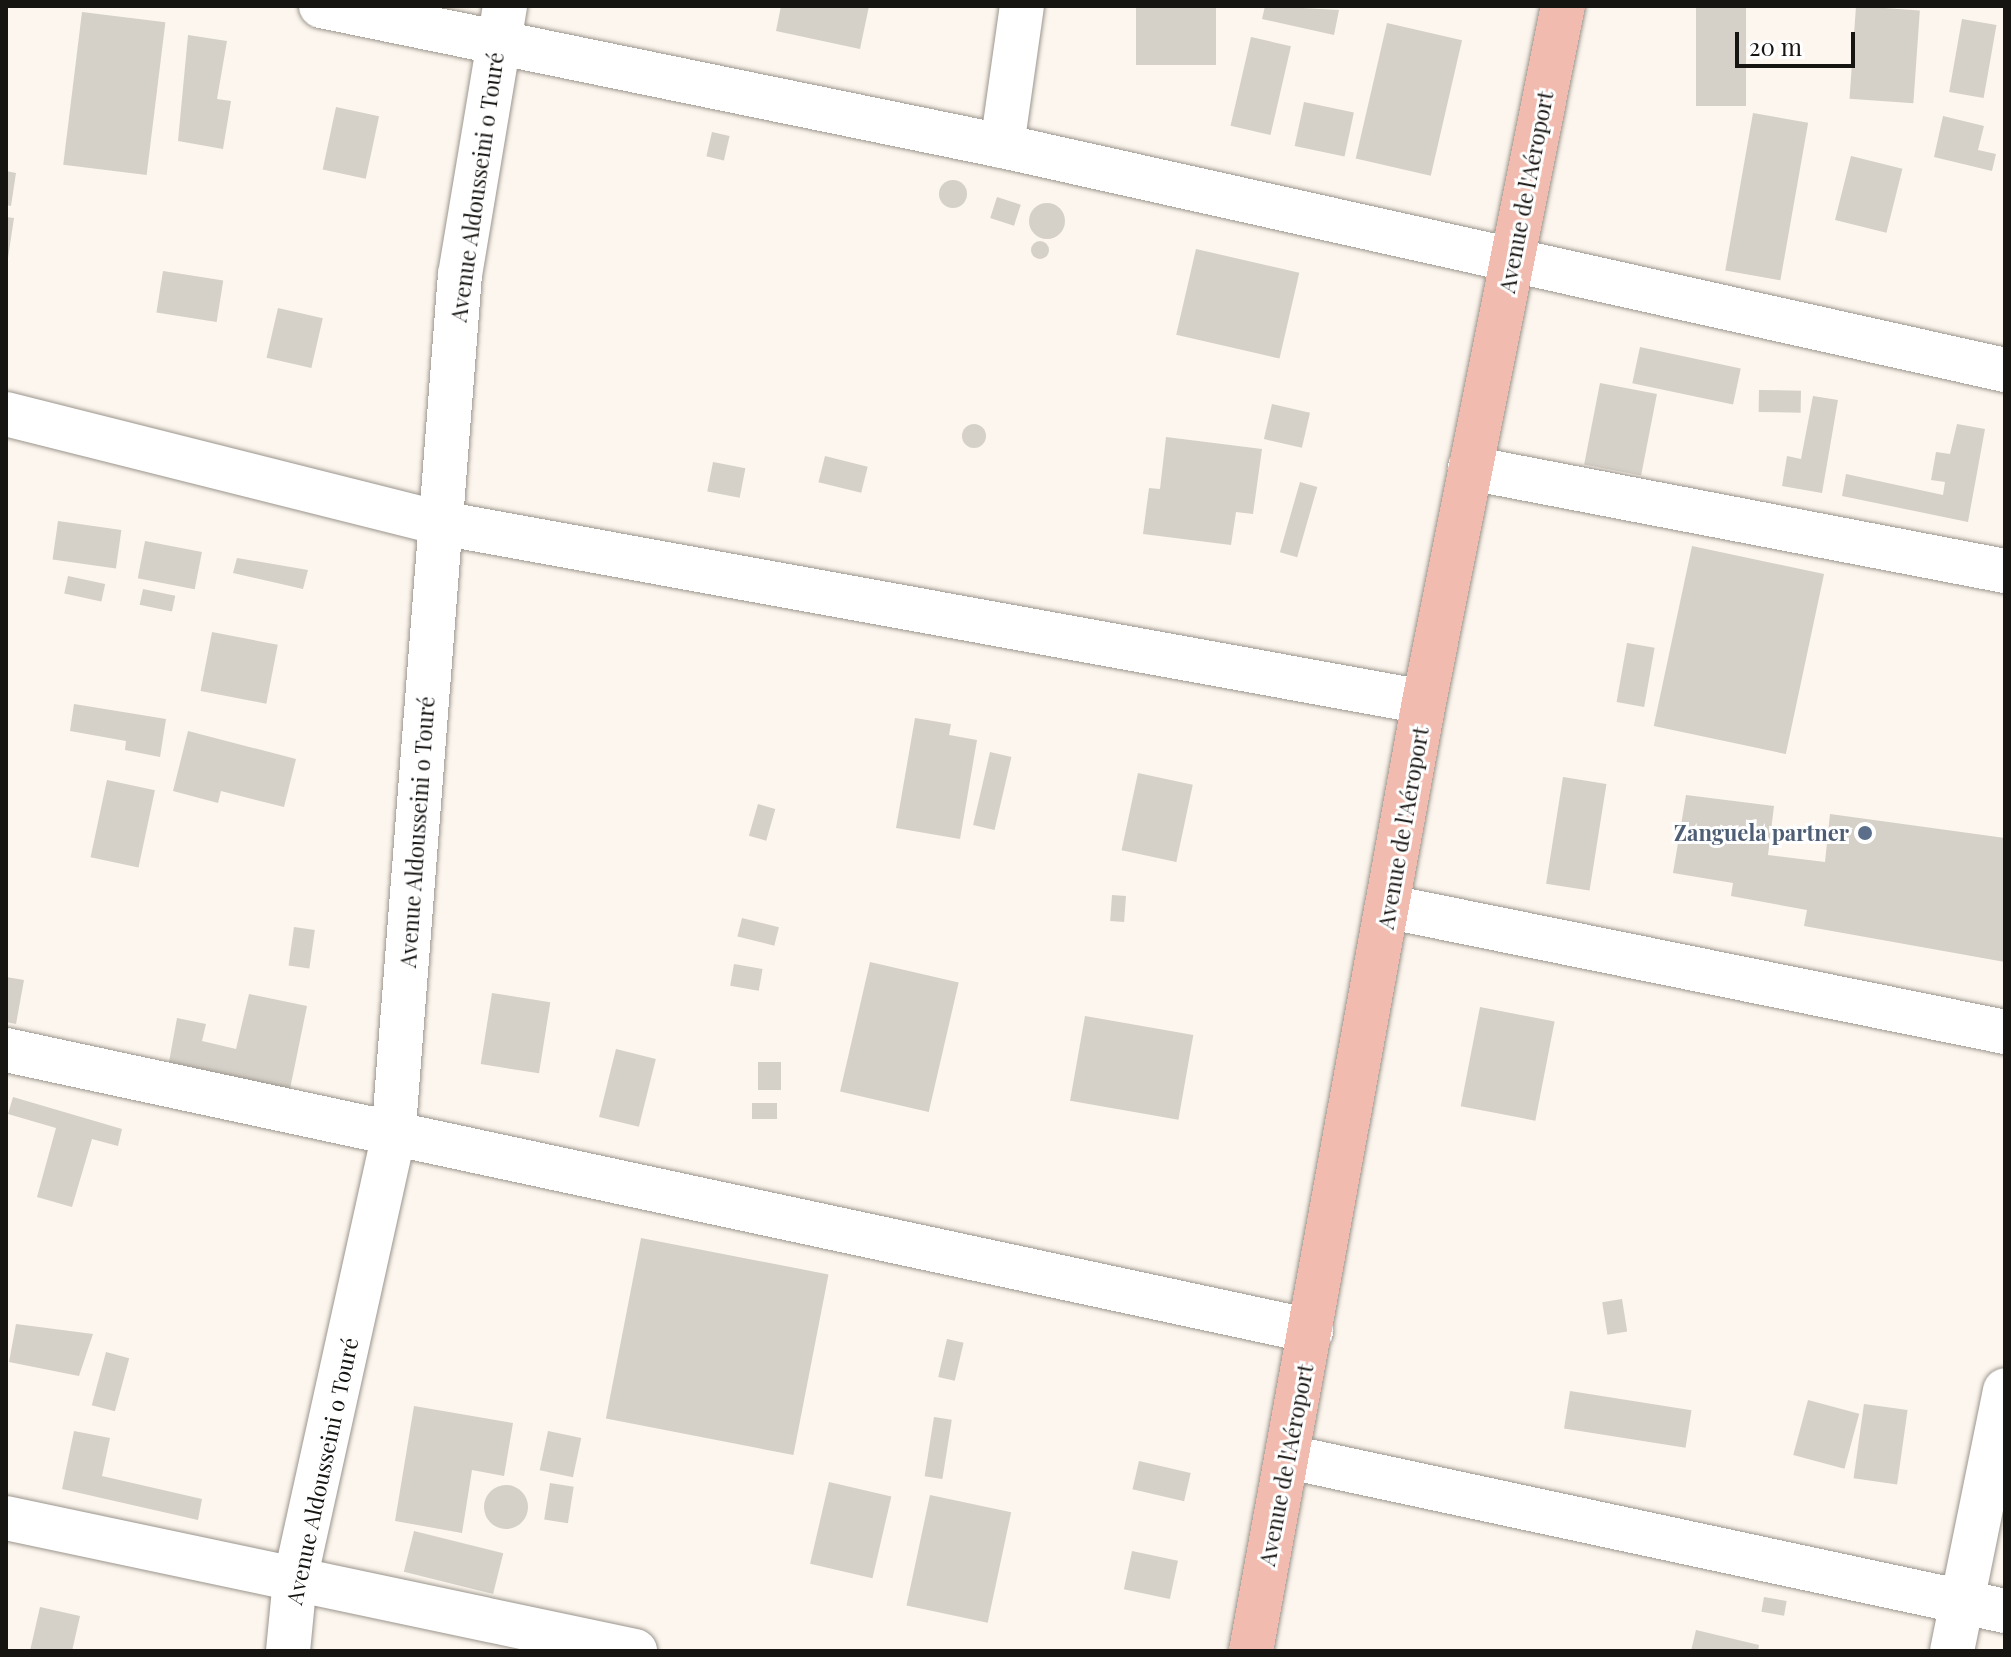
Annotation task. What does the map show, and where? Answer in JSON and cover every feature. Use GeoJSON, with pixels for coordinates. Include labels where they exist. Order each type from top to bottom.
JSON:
{"type":"FeatureCollection","features":[{"type":"Feature","properties":{"kind":"main road","name":"Avenue de l'Aéroport"},"geometry":{"type":"LineString","coordinates":[[1251,1651],[1390,907],[1424,702],[1563,6]]}},
{"type":"Feature","properties":{"kind":"street"},"geometry":{"type":"LineString","coordinates":[[321,6],[501,24],[1002,146],[2005,370]]}},
{"type":"Feature","properties":{"kind":"street"},"geometry":{"type":"LineString","coordinates":[[1002,146],[1022,6]]}},
{"type":"Feature","properties":{"kind":"street","name":"Avenue Aldousseini o Touré"},"geometry":{"type":"LineString","coordinates":[[288,1651],[295,1580],[393,1139],[460,275],[501,24]]}},
{"type":"Feature","properties":{"kind":"street"},"geometry":{"type":"LineString","coordinates":[[6,414],[441,523],[1424,702]]}},
{"type":"Feature","properties":{"kind":"street"},"geometry":{"type":"LineString","coordinates":[[1470,468],[2005,571]]}},
{"type":"Feature","properties":{"kind":"street"},"geometry":{"type":"LineString","coordinates":[[1390,907],[2005,1032]]}},
{"type":"Feature","properties":{"kind":"street"},"geometry":{"type":"LineString","coordinates":[[6,1050],[393,1139],[1311,1331]]}},
{"type":"Feature","properties":{"kind":"street"},"geometry":{"type":"LineString","coordinates":[[1952,1651],[2005,1390]]}},
{"type":"Feature","properties":{"kind":"street"},"geometry":{"type":"LineString","coordinates":[[1289,1457],[2005,1611]]}},
{"type":"Feature","properties":{"kind":"street"},"geometry":{"type":"LineString","coordinates":[[6,1518],[635,1651]]}},
{"type":"Feature","properties":{"kind":"building"},"geometry":{"type":"Polygon","coordinates":[[[781,6],[869,6],[860,49],[776,31],[781,6]]]}},
{"type":"Feature","properties":{"kind":"building"},"geometry":{"type":"Polygon","coordinates":[[[1136,6],[1216,6],[1216,65],[1136,65],[1136,6]]]}},
{"type":"Feature","properties":{"kind":"building"},"geometry":{"type":"Polygon","coordinates":[[[1265,6],[1339,10],[1334,35],[1262,19],[1265,6]]]}},
{"type":"Feature","properties":{"kind":"building"},"geometry":{"type":"Polygon","coordinates":[[[1696,6],[1746,6],[1746,106],[1696,106],[1696,6]]]}},
{"type":"Feature","properties":{"kind":"building"},"geometry":{"type":"Polygon","coordinates":[[[1856,6],[1920,10],[1913,103],[1850,99],[1856,6]]]}},
{"type":"Feature","properties":{"kind":"building"},"geometry":{"type":"Polygon","coordinates":[[[82,12],[165,22],[147,175],[63,165],[82,12]]]}},
{"type":"Feature","properties":{"kind":"building"},"geometry":{"type":"Polygon","coordinates":[[[1962,19],[1996,25],[1984,98],[1949,92],[1962,19]]]}},
{"type":"Feature","properties":{"kind":"building"},"geometry":{"type":"Polygon","coordinates":[[[1387,23],[1462,40],[1431,176],[1356,158],[1387,23]]]}},
{"type":"Feature","properties":{"kind":"building"},"geometry":{"type":"Polygon","coordinates":[[[188,35],[227,41],[217,99],[231,101],[223,149],[178,141],[188,35]]]}},
{"type":"Feature","properties":{"kind":"building"},"geometry":{"type":"Polygon","coordinates":[[[1251,37],[1291,46],[1270,135],[1231,126],[1251,37]]]}},
{"type":"Feature","properties":{"kind":"building"},"geometry":{"type":"Polygon","coordinates":[[[1304,102],[1354,113],[1345,157],[1295,146],[1304,102]]]}},
{"type":"Feature","properties":{"kind":"building"},"geometry":{"type":"Polygon","coordinates":[[[336,107],[379,116],[366,179],[323,170],[336,107]]]}},
{"type":"Feature","properties":{"kind":"building"},"geometry":{"type":"Polygon","coordinates":[[[1753,113],[1808,123],[1780,280],[1725,271],[1753,113]]]}},
{"type":"Feature","properties":{"kind":"building"},"geometry":{"type":"Polygon","coordinates":[[[1943,116],[1984,126],[1978,150],[1996,154],[1992,171],[1934,157],[1943,116]]]}},
{"type":"Feature","properties":{"kind":"building"},"geometry":{"type":"Polygon","coordinates":[[[712,132],[730,136],[724,160],[706,156],[712,132]]]}},
{"type":"Feature","properties":{"kind":"building"},"geometry":{"type":"Polygon","coordinates":[[[1851,156],[1902,169],[1886,233],[1835,220],[1851,156]]]}},
{"type":"Feature","properties":{"kind":"building"},"geometry":{"type":"Polygon","coordinates":[[[6,171],[16,173],[11,206],[6,205],[6,171]]]}},
{"type":"Feature","properties":{"kind":"building"},"geometry":{"type":"Polygon","coordinates":[[[953,180],[963,184],[967,194],[963,204],[953,208],[943,204],[939,194],[943,184],[953,180]]]}},
{"type":"Feature","properties":{"kind":"building"},"geometry":{"type":"Polygon","coordinates":[[[997,197],[1021,205],[1014,226],[990,218],[997,197]]]}},
{"type":"Feature","properties":{"kind":"building"},"geometry":{"type":"Polygon","coordinates":[[[1047,203],[1060,208],[1065,221],[1060,234],[1047,239],[1034,234],[1029,221],[1034,208],[1047,203]]]}},
{"type":"Feature","properties":{"kind":"building"},"geometry":{"type":"Polygon","coordinates":[[[6,217],[14,218],[8,258],[6,258],[6,217]]]}},
{"type":"Feature","properties":{"kind":"building"},"geometry":{"type":"Polygon","coordinates":[[[1036,241],[1044,241],[1049,250],[1047,257],[1036,259],[1031,254],[1031,246],[1036,241]]]}},
{"type":"Feature","properties":{"kind":"building"},"geometry":{"type":"Polygon","coordinates":[[[1196,249],[1299,273],[1279,359],[1176,335],[1196,249]]]}},
{"type":"Feature","properties":{"kind":"building"},"geometry":{"type":"Polygon","coordinates":[[[163,271],[223,281],[217,322],[156,312],[163,271]]]}},
{"type":"Feature","properties":{"kind":"building"},"geometry":{"type":"Polygon","coordinates":[[[278,308],[323,318],[311,368],[267,358],[278,308]]]}},
{"type":"Feature","properties":{"kind":"building"},"geometry":{"type":"Polygon","coordinates":[[[1640,347],[1741,368],[1733,405],[1632,383],[1640,347]]]}},
{"type":"Feature","properties":{"kind":"building"},"geometry":{"type":"Polygon","coordinates":[[[1600,383],[1657,394],[1641,476],[1584,464],[1600,383]]]}},
{"type":"Feature","properties":{"kind":"building"},"geometry":{"type":"Polygon","coordinates":[[[1759,390],[1801,391],[1801,413],[1759,412],[1759,390]]]}},
{"type":"Feature","properties":{"kind":"building"},"geometry":{"type":"Polygon","coordinates":[[[1813,396],[1838,400],[1822,493],[1782,486],[1787,456],[1801,459],[1813,396]]]}},
{"type":"Feature","properties":{"kind":"building"},"geometry":{"type":"Polygon","coordinates":[[[1272,404],[1310,413],[1302,448],[1264,439],[1272,404]]]}},
{"type":"Feature","properties":{"kind":"building"},"geometry":{"type":"Polygon","coordinates":[[[974,424],[983,427],[986,436],[983,445],[974,448],[965,445],[962,436],[965,427],[974,424]]]}},
{"type":"Feature","properties":{"kind":"building"},"geometry":{"type":"Polygon","coordinates":[[[1957,424],[1985,429],[1968,522],[1842,496],[1846,474],[1943,495],[1945,482],[1931,480],[1936,452],[1950,454],[1957,424]]]}},
{"type":"Feature","properties":{"kind":"building"},"geometry":{"type":"Polygon","coordinates":[[[1166,437],[1262,449],[1253,514],[1236,512],[1231,545],[1143,534],[1149,488],[1160,489],[1166,437]]]}},
{"type":"Feature","properties":{"kind":"building"},"geometry":{"type":"Polygon","coordinates":[[[825,456],[868,467],[861,493],[818,482],[825,456]]]}},
{"type":"Feature","properties":{"kind":"building"},"geometry":{"type":"Polygon","coordinates":[[[713,462],[745,468],[740,498],[707,491],[713,462]]]}},
{"type":"Feature","properties":{"kind":"building"},"geometry":{"type":"Polygon","coordinates":[[[1300,482],[1317,487],[1297,557],[1280,552],[1300,482]]]}},
{"type":"Feature","properties":{"kind":"building"},"geometry":{"type":"Polygon","coordinates":[[[58,521],[121,530],[116,569],[53,560],[58,521]]]}},
{"type":"Feature","properties":{"kind":"building"},"geometry":{"type":"Polygon","coordinates":[[[145,541],[202,552],[195,589],[138,578],[145,541]]]}},
{"type":"Feature","properties":{"kind":"building"},"geometry":{"type":"Polygon","coordinates":[[[1692,546],[1824,574],[1786,754],[1654,726],[1692,546]]]}},
{"type":"Feature","properties":{"kind":"building"},"geometry":{"type":"Polygon","coordinates":[[[237,558],[308,570],[303,589],[233,573],[237,558]]]}},
{"type":"Feature","properties":{"kind":"building"},"geometry":{"type":"Polygon","coordinates":[[[68,576],[105,584],[101,602],[64,594],[68,576]]]}},
{"type":"Feature","properties":{"kind":"building"},"geometry":{"type":"Polygon","coordinates":[[[143,589],[175,596],[172,612],[140,605],[143,589]]]}},
{"type":"Feature","properties":{"kind":"building"},"geometry":{"type":"Polygon","coordinates":[[[212,632],[278,645],[266,704],[201,691],[212,632]]]}},
{"type":"Feature","properties":{"kind":"building"},"geometry":{"type":"Polygon","coordinates":[[[1627,643],[1655,648],[1644,707],[1617,702],[1627,643]]]}},
{"type":"Feature","properties":{"kind":"building"},"geometry":{"type":"Polygon","coordinates":[[[74,704],[166,719],[160,757],[125,750],[126,741],[70,731],[74,704]]]}},
{"type":"Feature","properties":{"kind":"building"},"geometry":{"type":"Polygon","coordinates":[[[915,718],[951,724],[949,735],[977,740],[960,839],[896,828],[915,718]]]}},
{"type":"Feature","properties":{"kind":"building"},"geometry":{"type":"Polygon","coordinates":[[[188,731],[296,759],[284,807],[221,791],[218,803],[173,791],[188,731]]]}},
{"type":"Feature","properties":{"kind":"building"},"geometry":{"type":"Polygon","coordinates":[[[990,752],[1011,757],[995,830],[973,825],[990,752]]]}},
{"type":"Feature","properties":{"kind":"building"},"geometry":{"type":"Polygon","coordinates":[[[1138,773],[1193,785],[1176,862],[1122,850],[1138,773]]]}},
{"type":"Feature","properties":{"kind":"building"},"geometry":{"type":"Polygon","coordinates":[[[1563,777],[1606,784],[1590,891],[1546,884],[1563,777]]]}},
{"type":"Feature","properties":{"kind":"building"},"geometry":{"type":"Polygon","coordinates":[[[107,780],[155,790],[139,867],[91,857],[107,780]]]}},
{"type":"Feature","properties":{"kind":"building"},"geometry":{"type":"Polygon","coordinates":[[[1686,795],[1774,806],[1768,855],[1825,862],[1830,814],[2005,838],[2005,962],[1804,926],[1807,910],[1731,896],[1733,883],[1673,873],[1686,795]]]}},
{"type":"Feature","properties":{"kind":"building"},"geometry":{"type":"Polygon","coordinates":[[[758,804],[775,809],[766,841],[749,836],[758,804]]]}},
{"type":"Feature","properties":{"kind":"building"},"geometry":{"type":"Polygon","coordinates":[[[1112,895],[1126,896],[1124,922],[1110,921],[1112,895]]]}},
{"type":"Feature","properties":{"kind":"building"},"geometry":{"type":"Polygon","coordinates":[[[742,918],[779,927],[774,946],[737,936],[742,918]]]}},
{"type":"Feature","properties":{"kind":"building"},"geometry":{"type":"Polygon","coordinates":[[[294,927],[315,930],[309,969],[289,966],[294,927]]]}},
{"type":"Feature","properties":{"kind":"building"},"geometry":{"type":"Polygon","coordinates":[[[870,962],[959,982],[929,1112],[840,1092],[870,962]]]}},
{"type":"Feature","properties":{"kind":"building"},"geometry":{"type":"Polygon","coordinates":[[[734,964],[763,969],[759,991],[730,986],[734,964]]]}},
{"type":"Feature","properties":{"kind":"building"},"geometry":{"type":"Polygon","coordinates":[[[6,977],[24,980],[16,1024],[6,1022],[6,977]]]}},
{"type":"Feature","properties":{"kind":"building"},"geometry":{"type":"Polygon","coordinates":[[[492,993],[550,1002],[539,1073],[481,1064],[492,993]]]}},
{"type":"Feature","properties":{"kind":"building"},"geometry":{"type":"Polygon","coordinates":[[[249,994],[307,1006],[290,1089],[169,1062],[177,1018],[206,1024],[202,1041],[236,1049],[249,994]]]}},
{"type":"Feature","properties":{"kind":"building"},"geometry":{"type":"Polygon","coordinates":[[[1480,1007],[1555,1022],[1535,1121],[1461,1106],[1480,1007]]]}},
{"type":"Feature","properties":{"kind":"building"},"geometry":{"type":"Polygon","coordinates":[[[1085,1016],[1193,1035],[1178,1120],[1070,1101],[1085,1016]]]}},
{"type":"Feature","properties":{"kind":"building"},"geometry":{"type":"Polygon","coordinates":[[[616,1049],[656,1059],[639,1127],[599,1117],[616,1049]]]}},
{"type":"Feature","properties":{"kind":"building"},"geometry":{"type":"Polygon","coordinates":[[[758,1062],[781,1062],[781,1090],[758,1090],[758,1062]]]}},
{"type":"Feature","properties":{"kind":"building"},"geometry":{"type":"Polygon","coordinates":[[[13,1097],[122,1129],[118,1146],[92,1139],[72,1207],[37,1197],[56,1128],[8,1114],[13,1097]]]}},
{"type":"Feature","properties":{"kind":"building"},"geometry":{"type":"Polygon","coordinates":[[[752,1103],[777,1103],[777,1119],[752,1119],[752,1103]]]}},
{"type":"Feature","properties":{"kind":"building"},"geometry":{"type":"Polygon","coordinates":[[[641,1238],[828,1274],[793,1455],[606,1419],[641,1238]]]}},
{"type":"Feature","properties":{"kind":"building"},"geometry":{"type":"Polygon","coordinates":[[[1622,1299],[1627,1332],[1607,1335],[1602,1302],[1622,1299]]]}},
{"type":"Feature","properties":{"kind":"building"},"geometry":{"type":"Polygon","coordinates":[[[16,1324],[93,1334],[79,1376],[9,1362],[16,1324]]]}},
{"type":"Feature","properties":{"kind":"building"},"geometry":{"type":"Polygon","coordinates":[[[947,1339],[964,1343],[955,1381],[938,1377],[947,1339]]]}},
{"type":"Feature","properties":{"kind":"building"},"geometry":{"type":"Polygon","coordinates":[[[106,1352],[129,1358],[115,1411],[92,1405],[106,1352]]]}},
{"type":"Feature","properties":{"kind":"building"},"geometry":{"type":"Polygon","coordinates":[[[1570,1391],[1691,1410],[1686,1448],[1564,1429],[1570,1391]]]}},
{"type":"Feature","properties":{"kind":"building"},"geometry":{"type":"Polygon","coordinates":[[[1808,1400],[1859,1414],[1844,1469],[1793,1455],[1808,1400]]]}},
{"type":"Feature","properties":{"kind":"building"},"geometry":{"type":"Polygon","coordinates":[[[1864,1404],[1908,1410],[1897,1484],[1854,1478],[1864,1404]]]}},
{"type":"Feature","properties":{"kind":"building"},"geometry":{"type":"Polygon","coordinates":[[[414,1406],[513,1423],[504,1476],[472,1470],[462,1533],[395,1521],[414,1406]]]}},
{"type":"Feature","properties":{"kind":"building"},"geometry":{"type":"Polygon","coordinates":[[[934,1417],[952,1420],[942,1479],[925,1476],[934,1417]]]}},
{"type":"Feature","properties":{"kind":"building"},"geometry":{"type":"Polygon","coordinates":[[[74,1431],[110,1438],[102,1476],[202,1499],[198,1520],[62,1489],[74,1431]]]}},
{"type":"Feature","properties":{"kind":"building"},"geometry":{"type":"Polygon","coordinates":[[[548,1431],[581,1438],[573,1477],[540,1470],[548,1431]]]}},
{"type":"Feature","properties":{"kind":"building"},"geometry":{"type":"Polygon","coordinates":[[[1139,1461],[1191,1473],[1184,1501],[1132,1489],[1139,1461]]]}},
{"type":"Feature","properties":{"kind":"building"},"geometry":{"type":"Polygon","coordinates":[[[829,1482],[891,1496],[872,1578],[810,1564],[829,1482]]]}},
{"type":"Feature","properties":{"kind":"building"},"geometry":{"type":"Polygon","coordinates":[[[550,1483],[574,1487],[568,1523],[544,1520],[550,1483]]]}},
{"type":"Feature","properties":{"kind":"building"},"geometry":{"type":"Polygon","coordinates":[[[506,1485],[522,1491],[528,1507],[522,1523],[506,1529],[490,1523],[484,1507],[490,1491],[506,1485]]]}},
{"type":"Feature","properties":{"kind":"building"},"geometry":{"type":"Polygon","coordinates":[[[930,1495],[1011,1512],[988,1623],[907,1606],[930,1495]]]}},
{"type":"Feature","properties":{"kind":"building"},"geometry":{"type":"Polygon","coordinates":[[[414,1531],[503,1553],[493,1594],[404,1572],[414,1531]]]}},
{"type":"Feature","properties":{"kind":"building"},"geometry":{"type":"Polygon","coordinates":[[[1132,1551],[1178,1561],[1170,1599],[1124,1589],[1132,1551]]]}},
{"type":"Feature","properties":{"kind":"building"},"geometry":{"type":"Polygon","coordinates":[[[1764,1597],[1787,1601],[1784,1616],[1761,1612],[1764,1597]]]}},
{"type":"Feature","properties":{"kind":"building"},"geometry":{"type":"Polygon","coordinates":[[[40,1607],[80,1616],[72,1651],[30,1651],[40,1607]]]}},
{"type":"Feature","properties":{"kind":"building"},"geometry":{"type":"Polygon","coordinates":[[[1696,1630],[1759,1645],[1758,1651],[1691,1651],[1696,1630]]]}},
{"type":"Feature","properties":{"kind":"place","name":"Zanguela partner"},"geometry":{"type":"Point","coordinates":[1865,833]}}]}
